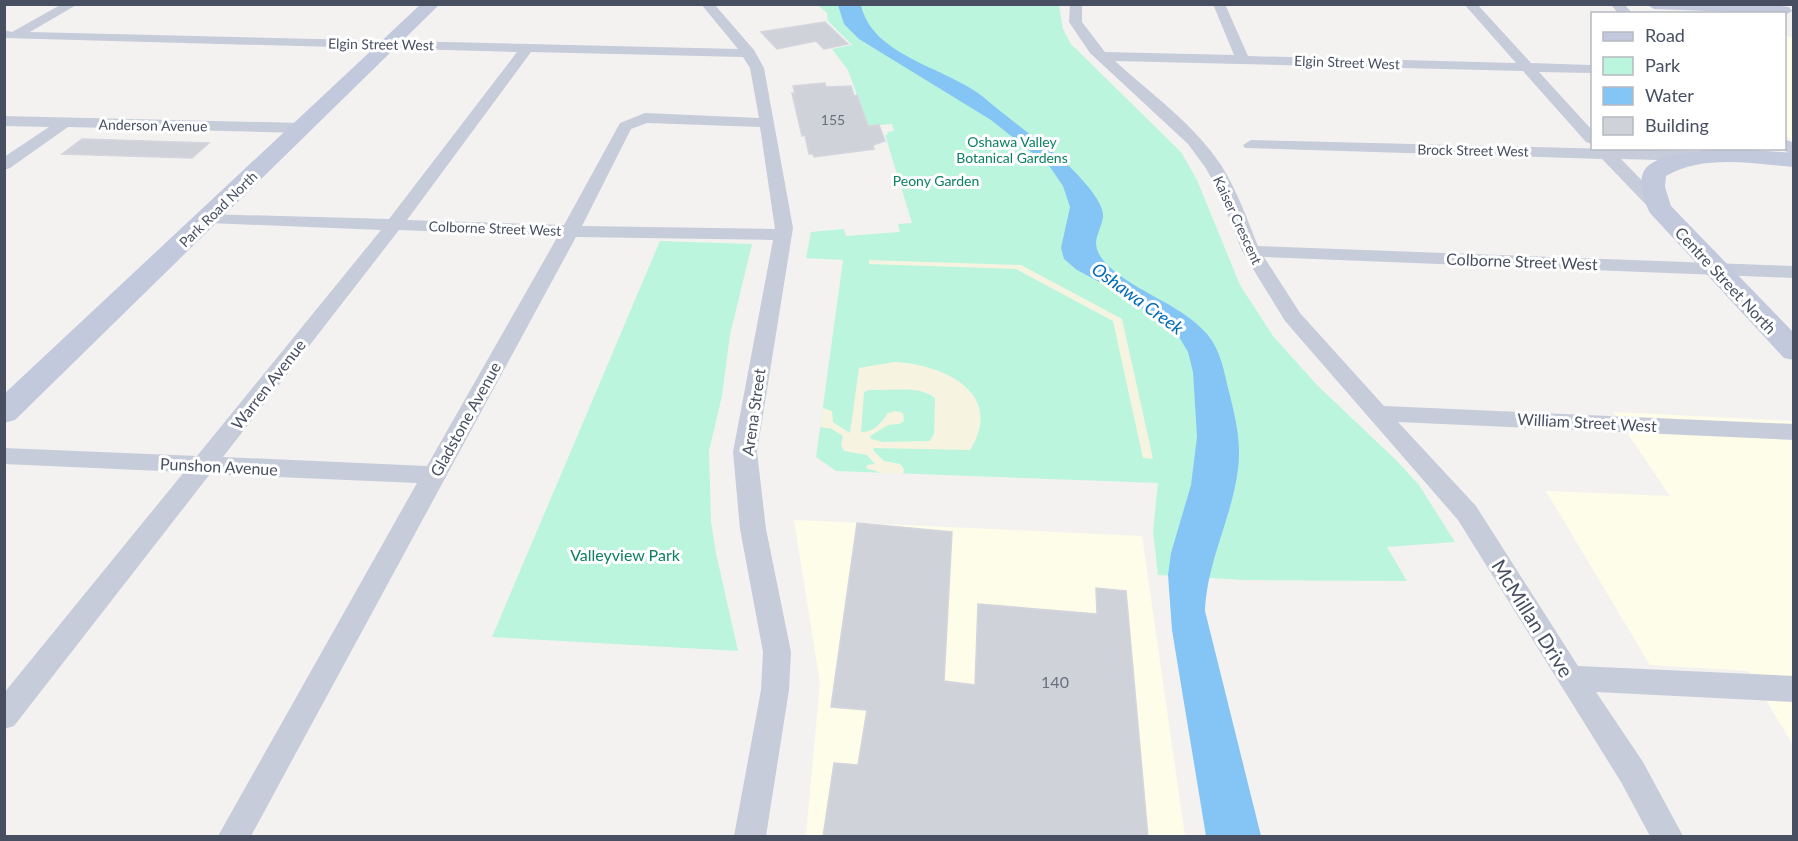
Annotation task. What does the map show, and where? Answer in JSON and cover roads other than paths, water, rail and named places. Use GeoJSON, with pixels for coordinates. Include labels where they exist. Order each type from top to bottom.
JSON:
{"type":"FeatureCollection","features":[{"type":"Feature","properties":{"kind":"main road","name":"Park Road North"},"geometry":{"type":"LineString","coordinates":[[4,412],[14,394],[209,218],[432,4]]}},
{"type":"Feature","properties":{"kind":"main road"},"geometry":{"type":"LineString","coordinates":[[1654,4],[1783,11]]}},
{"type":"Feature","properties":{"kind":"main road","name":"Brock Street West"},"geometry":{"type":"LineString","coordinates":[[1659,208],[1653,187],[1655,173],[1666,164],[1694,156],[1794,160]]}},
{"type":"Feature","properties":{"kind":"main road","name":"Centre Street North"},"geometry":{"type":"LineString","coordinates":[[1659,208],[1794,351]]}},
{"type":"Feature","properties":{"kind":"street"},"geometry":{"type":"LineString","coordinates":[[7,37],[72,4]]}},
{"type":"Feature","properties":{"kind":"street","name":"Arena Street"},"geometry":{"type":"LineString","coordinates":[[707,4],[749,53],[757,68],[782,210],[782,236],[745,452],[753,529],[777,652],[775,690],[750,837]]}},
{"type":"Feature","properties":{"kind":"street","name":"Kaiser Crescent"},"geometry":{"type":"LineString","coordinates":[[1076,4],[1075,22],[1101,56],[1194,141],[1213,166],[1225,188],[1251,251],[1292,317],[1368,404],[1380,413]]}},
{"type":"Feature","properties":{"kind":"street"},"geometry":{"type":"LineString","coordinates":[[1220,4],[1242,59]]}},
{"type":"Feature","properties":{"kind":"street"},"geometry":{"type":"LineString","coordinates":[[1470,4],[1591,137]]}},
{"type":"Feature","properties":{"kind":"street","name":"Elgin Street West"},"geometry":{"type":"LineString","coordinates":[[7,37],[749,53]]}},
{"type":"Feature","properties":{"kind":"street","name":"Warren Avenue"},"geometry":{"type":"LineString","coordinates":[[4,716],[394,225],[527,48]]}},
{"type":"Feature","properties":{"kind":"street","name":"Elgin Street West"},"geometry":{"type":"LineString","coordinates":[[1101,56],[1591,69]]}},
{"type":"Feature","properties":{"kind":"street","name":"Gladstone Avenue"},"geometry":{"type":"LineString","coordinates":[[234,837],[570,231],[622,131],[633,121],[645,118],[767,123]]}},
{"type":"Feature","properties":{"kind":"street","name":"Anderson Avenue"},"geometry":{"type":"LineString","coordinates":[[4,120],[302,128]]}},
{"type":"Feature","properties":{"kind":"street"},"geometry":{"type":"LineString","coordinates":[[4,165],[64,123]]}},
{"type":"Feature","properties":{"kind":"street","name":"Brock Street West"},"geometry":{"type":"LineString","coordinates":[[1251,145],[1603,151],[1694,156]]}},
{"type":"Feature","properties":{"kind":"street","name":"Centre Street North"},"geometry":{"type":"LineString","coordinates":[[1603,151],[1659,208]]}},
{"type":"Feature","properties":{"kind":"street","name":"Colborne Street West"},"geometry":{"type":"LineString","coordinates":[[209,218],[782,236]]}},
{"type":"Feature","properties":{"kind":"street","name":"Colborne Street West"},"geometry":{"type":"LineString","coordinates":[[1251,251],[1794,272]]}},
{"type":"Feature","properties":{"kind":"street","name":"William Street West"},"geometry":{"type":"LineString","coordinates":[[1380,413],[1794,432]]}},
{"type":"Feature","properties":{"kind":"street","name":"McMillan Drive"},"geometry":{"type":"LineString","coordinates":[[1380,413],[1467,513],[1632,772],[1667,837]]}},
{"type":"Feature","properties":{"kind":"street","name":"Punshon Avenue"},"geometry":{"type":"LineString","coordinates":[[4,456],[434,476]]}},
{"type":"Feature","properties":{"kind":"street"},"geometry":{"type":"LineString","coordinates":[[1570,678],[1794,689]]}},
{"type":"Feature","properties":{"kind":"water","name":"Oshawa Creek"},"geometry":{"type":"Polygon","coordinates":[[[838,5],[861,5],[868,22],[879,37],[894,49],[967,86],[1065,162],[1095,195],[1102,210],[1103,217],[1096,243],[1103,260],[1126,280],[1196,323],[1215,345],[1235,415],[1239,458],[1231,505],[1210,575],[1205,611],[1261,836],[1206,836],[1172,630],[1168,575],[1171,553],[1191,485],[1197,437],[1193,372],[1188,352],[1178,335],[1162,321],[1118,292],[1077,270],[1064,259],[1061,248],[1070,207],[1063,186],[1050,167],[991,120],[859,39],[844,24],[838,5]]]}},
{"type":"Feature","properties":{"kind":"park label","name":"Oshawa Valley Botanical Gardens"},"geometry":{"type":"Point","coordinates":[1012,150]}},
{"type":"Feature","properties":{"kind":"park label","name":"Peony Garden"},"geometry":{"type":"Point","coordinates":[936,180]}},
{"type":"Feature","properties":{"kind":"park label","name":"Valleyview Park"},"geometry":{"type":"Point","coordinates":[625,554]}}]}
